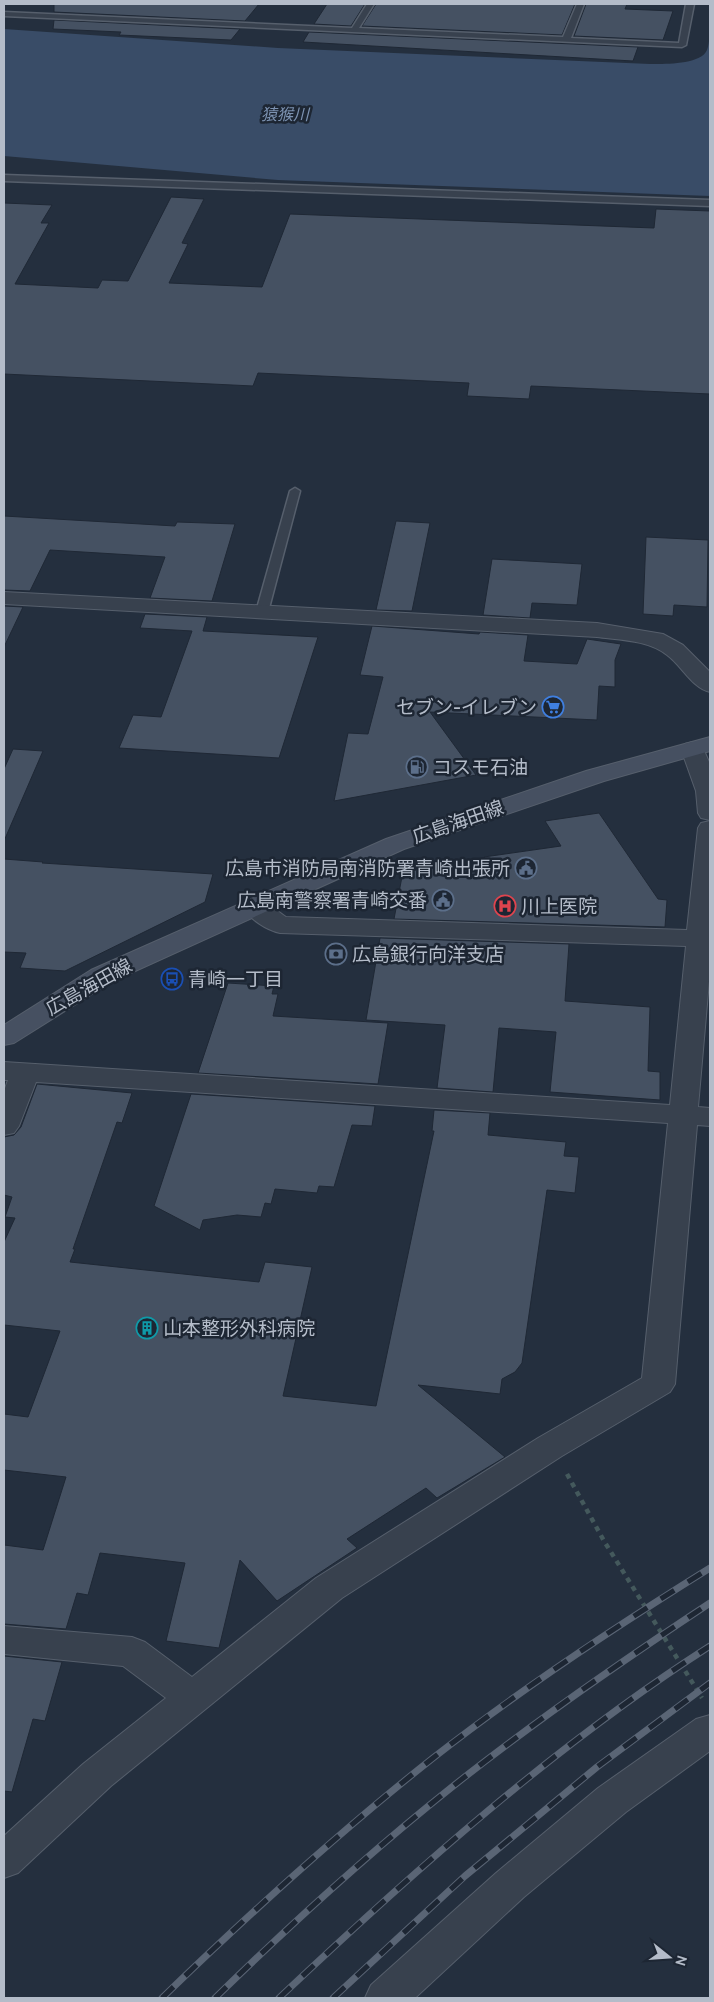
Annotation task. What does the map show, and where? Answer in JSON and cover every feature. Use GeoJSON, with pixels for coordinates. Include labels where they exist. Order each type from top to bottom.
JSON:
{"type":"FeatureCollection","features":[{"type":"Feature","properties":{"kind":"main road","name":"広島海田線"},"geometry":{"type":"LineString","coordinates":[[4,1037],[101,976],[395,844],[595,776],[702,746]]}},
{"type":"Feature","properties":{"kind":"street"},"geometry":{"type":"LineString","coordinates":[[4,598],[597,630],[655,639],[675,650],[710,685]]}},
{"type":"Feature","properties":{"kind":"street"},"geometry":{"type":"LineString","coordinates":[[702,746],[710,813]]}},
{"type":"Feature","properties":{"kind":"street"},"geometry":{"type":"LineString","coordinates":[[4,1861],[97,1775],[329,1588],[550,1447],[658,1384],[696,1116],[710,828]]}},
{"type":"Feature","properties":{"kind":"street"},"geometry":{"type":"LineString","coordinates":[[255,907],[280,925],[706,939]]}},
{"type":"Feature","properties":{"kind":"street"},"geometry":{"type":"LineString","coordinates":[[4,1126],[15,1072],[696,1116]]}},
{"type":"Feature","properties":{"kind":"street"},"geometry":{"type":"LineString","coordinates":[[4,1640],[132,1652],[193,1698]]}},
{"type":"Feature","properties":{"kind":"street"},"geometry":{"type":"LineString","coordinates":[[386,1998],[510,1885],[612,1800],[708,1716]]}},
{"type":"Feature","properties":{"kind":"lane"},"geometry":{"type":"LineString","coordinates":[[354,30],[370,4]]}},
{"type":"Feature","properties":{"kind":"lane"},"geometry":{"type":"LineString","coordinates":[[566,40],[581,4]]}},
{"type":"Feature","properties":{"kind":"lane"},"geometry":{"type":"LineString","coordinates":[[4,14],[682,45],[690,4]]}},
{"type":"Feature","properties":{"kind":"lane"},"geometry":{"type":"LineString","coordinates":[[71,17],[77,10]]}},
{"type":"Feature","properties":{"kind":"lane"},"geometry":{"type":"LineString","coordinates":[[4,178],[710,203]]}},
{"type":"Feature","properties":{"kind":"lane"},"geometry":{"type":"LineString","coordinates":[[262,612],[295,491]]}},
{"type":"Feature","properties":{"kind":"path"},"geometry":{"type":"LineString","coordinates":[[550,1447],[574,1484],[604,1541],[708,1716]]}},
{"type":"Feature","properties":{"kind":"water","name":"猿猴川"},"geometry":{"type":"Polygon","coordinates":[[[710,26],[710,196],[278,180],[4,156],[4,29],[278,48],[672,64],[697,59],[703,55],[708,47],[710,26]]]}},
{"type":"Feature","properties":{"kind":"building"},"geometry":{"type":"Polygon","coordinates":[[[54,4],[259,4],[245,21],[54,12],[54,4]]]}},
{"type":"Feature","properties":{"kind":"building"},"geometry":{"type":"Polygon","coordinates":[[[327,4],[365,4],[351,26],[314,24],[327,4]]]}},
{"type":"Feature","properties":{"kind":"building"},"geometry":{"type":"Polygon","coordinates":[[[376,4],[575,4],[562,35],[362,26],[376,4]]]}},
{"type":"Feature","properties":{"kind":"building"},"geometry":{"type":"Polygon","coordinates":[[[586,4],[627,4],[625,9],[673,11],[663,40],[574,36],[586,4]]]}},
{"type":"Feature","properties":{"kind":"building"},"geometry":{"type":"Polygon","coordinates":[[[54,20],[240,29],[231,40],[119,35],[121,32],[53,29],[54,20]]]}},
{"type":"Feature","properties":{"kind":"building"},"geometry":{"type":"Polygon","coordinates":[[[309,32],[638,47],[633,61],[303,42],[309,32]]]}},
{"type":"Feature","properties":{"kind":"building"},"geometry":{"type":"Polygon","coordinates":[[[171,197],[204,199],[182,243],[188,244],[169,283],[262,287],[290,214],[654,228],[656,209],[710,211],[710,394],[531,386],[529,399],[467,396],[469,383],[258,373],[253,386],[4,374],[4,203],[52,205],[41,223],[49,223],[15,284],[98,288],[102,280],[128,281],[171,197]]]}},
{"type":"Feature","properties":{"kind":"building"},"geometry":{"type":"Polygon","coordinates":[[[4,516],[175,526],[177,522],[235,524],[212,601],[150,598],[165,557],[50,550],[30,591],[4,590],[4,516]]]}},
{"type":"Feature","properties":{"kind":"building"},"geometry":{"type":"Polygon","coordinates":[[[396,521],[430,523],[412,611],[376,610],[396,521]]]}},
{"type":"Feature","properties":{"kind":"building"},"geometry":{"type":"Polygon","coordinates":[[[646,537],[708,540],[707,607],[674,605],[673,616],[643,614],[646,537]]]}},
{"type":"Feature","properties":{"kind":"building"},"geometry":{"type":"Polygon","coordinates":[[[492,559],[582,564],[577,605],[532,603],[530,618],[483,615],[492,559]]]}},
{"type":"Feature","properties":{"kind":"building"},"geometry":{"type":"Polygon","coordinates":[[[4,606],[23,607],[4,647],[4,606]]]}},
{"type":"Feature","properties":{"kind":"building"},"geometry":{"type":"Polygon","coordinates":[[[145,614],[207,617],[203,631],[318,637],[279,758],[119,748],[133,715],[161,717],[192,631],[140,628],[145,614]]]}},
{"type":"Feature","properties":{"kind":"building"},"geometry":{"type":"Polygon","coordinates":[[[372,626],[479,634],[480,632],[528,635],[524,661],[577,664],[587,639],[621,644],[615,660],[615,687],[599,686],[597,720],[430,712],[476,775],[334,801],[348,733],[368,734],[383,677],[360,675],[372,626]]]}},
{"type":"Feature","properties":{"kind":"building"},"geometry":{"type":"Polygon","coordinates":[[[13,749],[43,751],[4,841],[4,769],[13,749]]]}},
{"type":"Feature","properties":{"kind":"building"},"geometry":{"type":"Polygon","coordinates":[[[599,813],[658,899],[667,900],[665,927],[394,919],[404,866],[492,871],[484,857],[561,846],[545,821],[599,813]]]}},
{"type":"Feature","properties":{"kind":"building"},"geometry":{"type":"Polygon","coordinates":[[[4,859],[213,874],[205,902],[65,971],[20,968],[26,953],[4,952],[4,859]]]}},
{"type":"Feature","properties":{"kind":"building"},"geometry":{"type":"Polygon","coordinates":[[[380,938],[569,944],[565,1001],[650,1007],[648,1071],[660,1072],[660,1100],[550,1092],[556,1032],[499,1028],[493,1092],[437,1088],[445,1025],[366,1020],[380,938]]]}},
{"type":"Feature","properties":{"kind":"building"},"geometry":{"type":"Polygon","coordinates":[[[228,983],[274,986],[272,994],[278,994],[273,1016],[388,1023],[378,1084],[198,1073],[228,983]]]}},
{"type":"Feature","properties":{"kind":"building"},"geometry":{"type":"Polygon","coordinates":[[[37,1084],[132,1093],[122,1123],[117,1122],[70,1262],[259,1282],[265,1262],[312,1267],[283,1396],[376,1406],[434,1131],[432,1131],[434,1110],[490,1113],[488,1135],[566,1142],[564,1156],[579,1157],[575,1193],[547,1190],[522,1363],[515,1372],[502,1379],[500,1394],[418,1385],[505,1457],[437,1498],[426,1488],[347,1539],[357,1548],[277,1601],[240,1560],[219,1648],[166,1641],[185,1563],[100,1553],[88,1595],[77,1593],[66,1629],[4,1624],[4,1545],[43,1550],[66,1477],[4,1470],[4,1414],[28,1417],[60,1331],[4,1325],[4,1242],[15,1218],[5,1217],[12,1197],[4,1195],[4,1137],[14,1135],[21,1127],[37,1084]]]}},
{"type":"Feature","properties":{"kind":"building"},"geometry":{"type":"Polygon","coordinates":[[[191,1094],[375,1106],[372,1126],[352,1125],[334,1187],[319,1186],[317,1193],[275,1189],[271,1204],[265,1203],[261,1217],[237,1215],[203,1220],[200,1230],[154,1206],[191,1094]]]}},
{"type":"Feature","properties":{"kind":"building"},"geometry":{"type":"Polygon","coordinates":[[[4,1656],[62,1662],[45,1721],[33,1719],[12,1792],[4,1791],[4,1656]]]}},
{"type":"Feature","properties":{"kind":"railway"},"geometry":{"type":"LineString","coordinates":[[162,1998],[294,1875],[363,1815],[466,1732],[569,1659],[710,1568]]}},
{"type":"Feature","properties":{"kind":"railway"},"geometry":{"type":"LineString","coordinates":[[215,1998],[331,1890],[452,1787],[579,1692],[710,1603]]}},
{"type":"Feature","properties":{"kind":"railway"},"geometry":{"type":"LineString","coordinates":[[279,1998],[381,1903],[487,1812],[596,1725],[710,1646]]}},
{"type":"Feature","properties":{"kind":"railway"},"geometry":{"type":"LineString","coordinates":[[333,1998],[465,1876],[597,1767],[710,1683]]}},
{"type":"Feature","properties":{"kind":"place","name":"セブン-イレブン"},"geometry":{"type":"Point","coordinates":[553,707]}},
{"type":"Feature","properties":{"kind":"place","name":"コスモ石油"},"geometry":{"type":"Point","coordinates":[417,767]}},
{"type":"Feature","properties":{"kind":"place","name":"広島市消防局南消防署青崎出張所"},"geometry":{"type":"Point","coordinates":[526,868]}},
{"type":"Feature","properties":{"kind":"place","name":"広島南警察署青崎交番"},"geometry":{"type":"Point","coordinates":[443,900]}},
{"type":"Feature","properties":{"kind":"place","name":"川上医院"},"geometry":{"type":"Point","coordinates":[505,906]}},
{"type":"Feature","properties":{"kind":"place","name":"広島銀行向洋支店"},"geometry":{"type":"Point","coordinates":[336,954]}},
{"type":"Feature","properties":{"kind":"place","name":"青崎一丁目"},"geometry":{"type":"Point","coordinates":[172,979]}},
{"type":"Feature","properties":{"kind":"place","name":"山本整形外科病院"},"geometry":{"type":"Point","coordinates":[147,1328]}}]}
